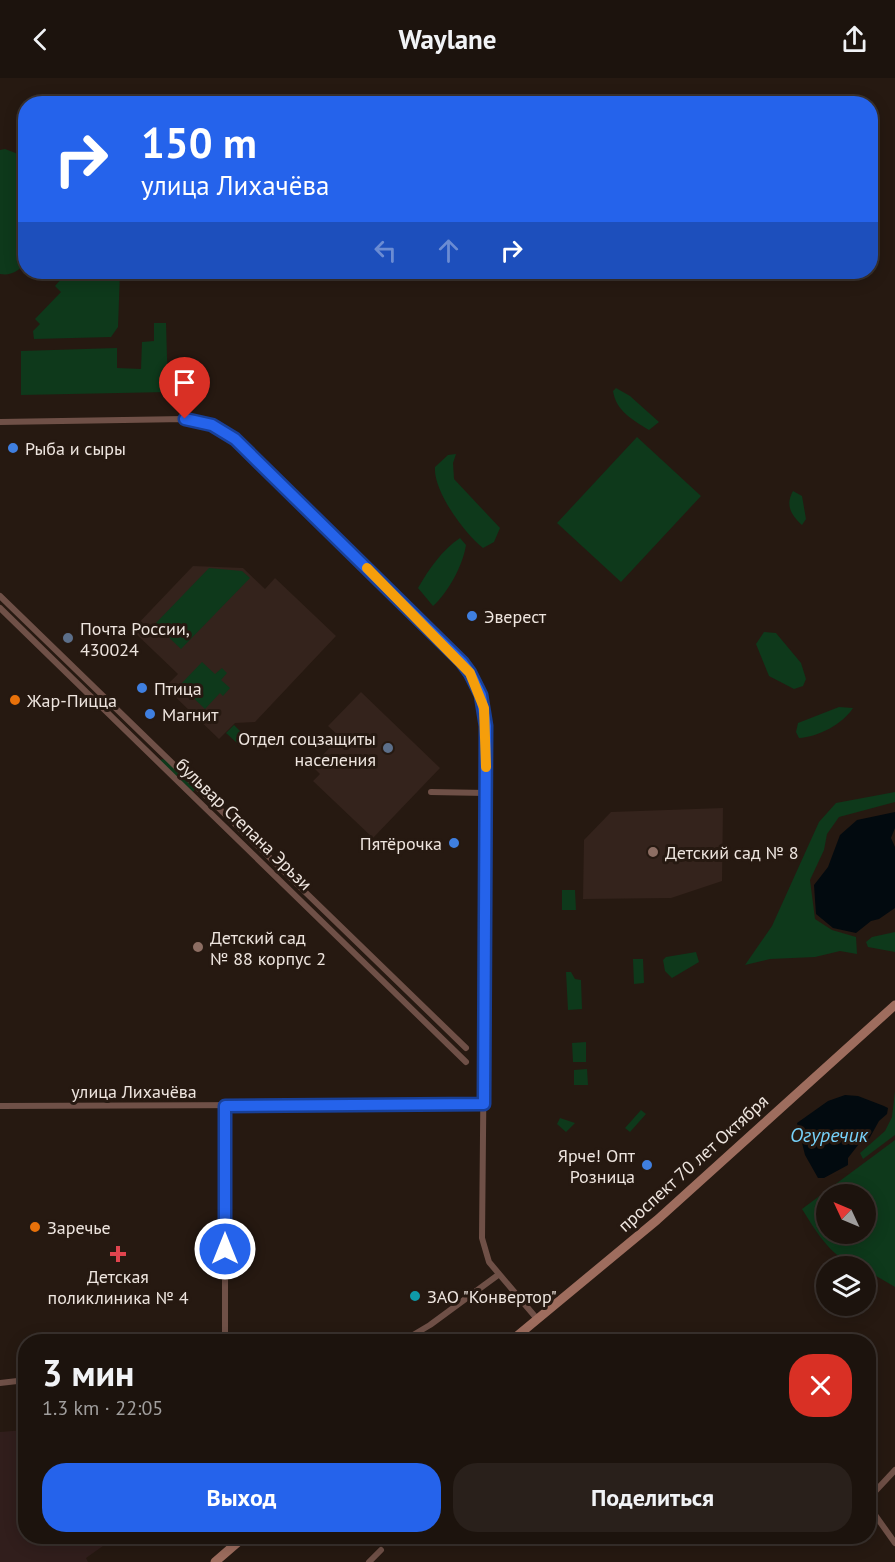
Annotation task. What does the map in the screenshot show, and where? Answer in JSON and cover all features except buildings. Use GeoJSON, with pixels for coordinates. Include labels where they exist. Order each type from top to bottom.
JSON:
{"type":"FeatureCollection","features":[{"type":"Feature","properties":{"kind":"main road","name":"проспект 70 лет Октября"},"geometry":{"type":"LineString","coordinates":[[520,1334],[657,1220],[895,1005]]}},
{"type":"Feature","properties":{"kind":"main road"},"geometry":{"type":"LineString","coordinates":[[215,1562],[236,1544]]}},
{"type":"Feature","properties":{"kind":"street"},"geometry":{"type":"LineString","coordinates":[[0,422],[185,419],[212,425],[235,439],[425,624],[470,673],[484,708],[486,793],[482,1238],[484,1253],[498,1275],[538,1320]]}},
{"type":"Feature","properties":{"kind":"street","name":"бульвар Степана Эрьзи"},"geometry":{"type":"LineString","coordinates":[[0,596],[466,1048]]}},
{"type":"Feature","properties":{"kind":"street","name":"бульвар Степана Эрьзи"},"geometry":{"type":"LineString","coordinates":[[0,608],[466,1062]]}},
{"type":"Feature","properties":{"kind":"street"},"geometry":{"type":"LineString","coordinates":[[431,792],[486,793]]}},
{"type":"Feature","properties":{"kind":"street","name":"улица Лихачёва"},"geometry":{"type":"LineString","coordinates":[[0,1106],[484,1104]]}},
{"type":"Feature","properties":{"kind":"street"},"geometry":{"type":"LineString","coordinates":[[225,1106],[225,1334]]}},
{"type":"Feature","properties":{"kind":"street"},"geometry":{"type":"LineString","coordinates":[[415,1334],[498,1275]]}},
{"type":"Feature","properties":{"kind":"street"},"geometry":{"type":"LineString","coordinates":[[0,1383],[18,1381]]}},
{"type":"Feature","properties":{"kind":"street"},"geometry":{"type":"LineString","coordinates":[[876,1490],[895,1470]]}},
{"type":"Feature","properties":{"kind":"street"},"geometry":{"type":"LineString","coordinates":[[876,1516],[895,1543]]}},
{"type":"Feature","properties":{"kind":"street"},"geometry":{"type":"LineString","coordinates":[[369,1562],[381,1550]]}},
{"type":"Feature","properties":{"kind":"shaded area"},"geometry":{"type":"Polygon","coordinates":[[[193,566],[243,568],[265,589],[275,578],[336,636],[255,722],[235,723],[219,739],[165,687],[178,674],[132,630],[193,566]]]}},
{"type":"Feature","properties":{"kind":"shaded area"},"geometry":{"type":"Polygon","coordinates":[[[361,692],[440,768],[373,838],[313,781],[320,774],[312,766],[340,737],[328,726],[361,692]]]}},
{"type":"Feature","properties":{"kind":"shaded area","name":"Детский сад № 8"},"geometry":{"type":"Polygon","coordinates":[[[723,808],[722,881],[671,898],[583,899],[584,840],[611,812],[723,808]]]}},
{"type":"Feature","properties":{"kind":"shaded area"},"geometry":{"type":"Polygon","coordinates":[[[18,1431],[18,1544],[106,1544],[86,1558],[88,1562],[0,1562],[0,1432],[18,1431]]]}},
{"type":"Feature","properties":{"kind":"green space"},"geometry":{"type":"Polygon","coordinates":[[[5,149],[18,154],[18,269],[8,274],[0,274],[0,150],[5,149]]]}},
{"type":"Feature","properties":{"kind":"green space"},"geometry":{"type":"Polygon","coordinates":[[[61,279],[120,279],[118,327],[111,337],[34,339],[33,331],[40,324],[35,319],[61,292],[55,286],[61,279]]]}},
{"type":"Feature","properties":{"kind":"green space"},"geometry":{"type":"Polygon","coordinates":[[[154,323],[166,323],[168,392],[21,395],[21,351],[117,348],[117,368],[141,369],[142,342],[154,341],[154,323]]]}},
{"type":"Feature","properties":{"kind":"green space"},"geometry":{"type":"Polygon","coordinates":[[[616,388],[630,396],[659,422],[649,430],[631,419],[621,409],[615,398],[613,391],[616,388]]]}},
{"type":"Feature","properties":{"kind":"green space"},"geometry":{"type":"Polygon","coordinates":[[[637,437],[701,496],[621,582],[557,523],[637,437]]]}},
{"type":"Feature","properties":{"kind":"green space"},"geometry":{"type":"Polygon","coordinates":[[[456,454],[453,463],[454,479],[500,528],[494,542],[483,548],[459,523],[439,488],[435,467],[448,455],[456,454]]]}},
{"type":"Feature","properties":{"kind":"green space"},"geometry":{"type":"Polygon","coordinates":[[[793,491],[802,496],[806,519],[802,525],[790,510],[789,501],[793,491]]]}},
{"type":"Feature","properties":{"kind":"green space"},"geometry":{"type":"Polygon","coordinates":[[[460,538],[466,545],[462,561],[449,586],[433,606],[418,588],[436,560],[460,538]]]}},
{"type":"Feature","properties":{"kind":"green space"},"geometry":{"type":"Polygon","coordinates":[[[209,568],[242,571],[250,578],[181,649],[155,624],[209,568]]]}},
{"type":"Feature","properties":{"kind":"green space"},"geometry":{"type":"Polygon","coordinates":[[[764,632],[776,633],[801,663],[806,679],[803,686],[794,689],[769,676],[756,644],[764,632]]]}},
{"type":"Feature","properties":{"kind":"green space"},"geometry":{"type":"Polygon","coordinates":[[[202,662],[215,674],[222,668],[227,673],[221,680],[230,688],[223,696],[220,693],[205,709],[180,685],[202,662]]]}},
{"type":"Feature","properties":{"kind":"green space"},"geometry":{"type":"Polygon","coordinates":[[[839,707],[853,708],[849,714],[829,729],[799,738],[796,732],[798,723],[839,707]]]}},
{"type":"Feature","properties":{"kind":"green space"},"geometry":{"type":"Polygon","coordinates":[[[234,725],[244,735],[237,743],[226,733],[234,725]]]}},
{"type":"Feature","properties":{"kind":"green space"},"geometry":{"type":"Polygon","coordinates":[[[166,759],[196,788],[193,792],[159,760],[166,759]]]}},
{"type":"Feature","properties":{"kind":"green space"},"geometry":{"type":"Polygon","coordinates":[[[895,792],[895,802],[839,817],[827,834],[824,850],[810,880],[815,919],[832,930],[856,937],[857,954],[840,951],[815,957],[770,959],[745,965],[772,926],[819,822],[836,803],[895,792]]]}},
{"type":"Feature","properties":{"kind":"green space"},"geometry":{"type":"Polygon","coordinates":[[[562,890],[575,890],[576,910],[562,910],[562,890]]]}},
{"type":"Feature","properties":{"kind":"green space"},"geometry":{"type":"Polygon","coordinates":[[[895,932],[895,952],[868,947],[866,942],[872,937],[895,932]]]}},
{"type":"Feature","properties":{"kind":"green space"},"geometry":{"type":"Polygon","coordinates":[[[696,952],[699,962],[672,978],[665,971],[663,960],[666,957],[696,952]]]}},
{"type":"Feature","properties":{"kind":"green space"},"geometry":{"type":"Polygon","coordinates":[[[633,959],[643,959],[644,983],[634,984],[633,959]]]}},
{"type":"Feature","properties":{"kind":"green space"},"geometry":{"type":"Polygon","coordinates":[[[566,972],[571,972],[575,979],[581,980],[582,1009],[568,1010],[566,972]]]}},
{"type":"Feature","properties":{"kind":"green space"},"geometry":{"type":"Polygon","coordinates":[[[586,1042],[586,1062],[573,1062],[572,1043],[586,1042]]]}},
{"type":"Feature","properties":{"kind":"green space"},"geometry":{"type":"Polygon","coordinates":[[[587,1069],[588,1085],[574,1085],[574,1070],[587,1069]]]}},
{"type":"Feature","properties":{"kind":"green space"},"geometry":{"type":"Polygon","coordinates":[[[895,1091],[895,1135],[863,1159],[860,1153],[885,1131],[892,1117],[895,1091]]]}},
{"type":"Feature","properties":{"kind":"green space"},"geometry":{"type":"Polygon","coordinates":[[[641,1110],[646,1114],[630,1132],[625,1128],[641,1110]]]}},
{"type":"Feature","properties":{"kind":"green space"},"geometry":{"type":"Polygon","coordinates":[[[560,1118],[575,1123],[566,1132],[557,1124],[560,1118]]]}},
{"type":"Feature","properties":{"kind":"green space"},"geometry":{"type":"Polygon","coordinates":[[[895,1140],[895,1287],[876,1276],[876,1256],[839,1256],[826,1244],[876,1244],[876,1184],[836,1184],[895,1140]]]}},
{"type":"Feature","properties":{"kind":"green space"},"geometry":{"type":"Polygon","coordinates":[[[816,1199],[816,1231],[802,1209],[816,1199]]]}},
{"type":"Feature","properties":{"kind":"water"},"geometry":{"type":"Polygon","coordinates":[[[895,812],[895,828],[891,838],[895,847],[895,908],[879,919],[871,921],[856,933],[833,928],[816,914],[814,885],[828,867],[840,835],[857,820],[895,812]]]}},
{"type":"Feature","properties":{"kind":"water","name":"Огуречик"},"geometry":{"type":"Polygon","coordinates":[[[845,1095],[858,1096],[884,1106],[888,1108],[887,1114],[879,1121],[869,1139],[862,1140],[848,1158],[848,1165],[824,1178],[818,1178],[805,1155],[797,1123],[828,1101],[845,1095]]]}},
{"type":"Feature","properties":{"kind":"slow traffic"},"geometry":{"type":"LineString","coordinates":[[367,568],[462,662],[476,683],[484,708],[486,767]]}},
{"type":"Feature","properties":{"kind":"place","name":"Рыба и сыры"},"geometry":{"type":"Point","coordinates":[13,448]}},
{"type":"Feature","properties":{"kind":"place","name":"Эверест"},"geometry":{"type":"Point","coordinates":[472,616]}},
{"type":"Feature","properties":{"kind":"place","name":"Почта России, 430024"},"geometry":{"type":"Point","coordinates":[68,638]}},
{"type":"Feature","properties":{"kind":"place","name":"Птица"},"geometry":{"type":"Point","coordinates":[142,688]}},
{"type":"Feature","properties":{"kind":"place","name":"Жар-Пицца"},"geometry":{"type":"Point","coordinates":[15,700]}},
{"type":"Feature","properties":{"kind":"place","name":"Магнит"},"geometry":{"type":"Point","coordinates":[150,714]}},
{"type":"Feature","properties":{"kind":"place","name":"Отдел соцзащиты населения"},"geometry":{"type":"Point","coordinates":[388,748]}},
{"type":"Feature","properties":{"kind":"place","name":"Пятёрочка"},"geometry":{"type":"Point","coordinates":[454,843]}},
{"type":"Feature","properties":{"kind":"place","name":"Детский сад № 8"},"geometry":{"type":"Point","coordinates":[653,852]}},
{"type":"Feature","properties":{"kind":"place","name":"Детский сад № 88 корпус 2"},"geometry":{"type":"Point","coordinates":[198,947]}},
{"type":"Feature","properties":{"kind":"place","name":"Ярче! Опт Розница"},"geometry":{"type":"Point","coordinates":[647,1165]}},
{"type":"Feature","properties":{"kind":"place","name":"Заречье"},"geometry":{"type":"Point","coordinates":[35,1227]}},
{"type":"Feature","properties":{"kind":"place","name":"Детская поликлиника № 4"},"geometry":{"type":"Point","coordinates":[118,1254]}},
{"type":"Feature","properties":{"kind":"place","name":"ЗАО \"Конвертор\""},"geometry":{"type":"Point","coordinates":[415,1296]}},
{"type":"Feature","properties":{"kind":"route"},"geometry":{"type":"LineString","coordinates":[[185,419],[212,425],[235,439],[425,624],[462,662],[476,683],[481,695],[486,726],[484,1104],[225,1106],[225,1249]]}}]}
